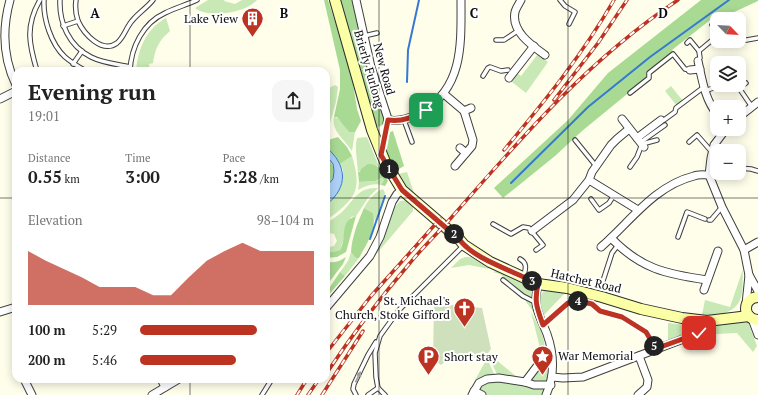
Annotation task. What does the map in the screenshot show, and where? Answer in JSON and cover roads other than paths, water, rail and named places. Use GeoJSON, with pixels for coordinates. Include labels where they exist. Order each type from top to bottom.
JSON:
{"type":"FeatureCollection","features":[{"type":"Feature","properties":{"kind":"street"},"geometry":{"type":"LineString","coordinates":[[10,0],[3,22],[6,51],[12,76]]}},
{"type":"Feature","properties":{"kind":"street","name":"Brierly Furlong"},"geometry":{"type":"LineString","coordinates":[[335,0],[372,130],[381,155],[402,190],[437,219]]}},
{"type":"Feature","properties":{"kind":"street","name":"New Road"},"geometry":{"type":"LineString","coordinates":[[356,0],[371,68],[387,122]]}},
{"type":"Feature","properties":{"kind":"street"},"geometry":{"type":"LineString","coordinates":[[387,122],[404,120],[426,110],[444,94],[454,76],[458,59],[461,37],[461,0]]}},
{"type":"Feature","properties":{"kind":"street"},"geometry":{"type":"LineString","coordinates":[[521,0],[515,12],[516,26],[523,37],[545,55]]}},
{"type":"Feature","properties":{"kind":"street"},"geometry":{"type":"LineString","coordinates":[[510,74],[534,46]]}},
{"type":"Feature","properties":{"kind":"street"},"geometry":{"type":"LineString","coordinates":[[690,70],[699,65],[710,105]]}},
{"type":"Feature","properties":{"kind":"street"},"geometry":{"type":"LineString","coordinates":[[0,100],[12,93]]}},
{"type":"Feature","properties":{"kind":"street"},"geometry":{"type":"LineString","coordinates":[[444,94],[464,110],[473,140],[472,146],[455,166]]}},
{"type":"Feature","properties":{"kind":"street"},"geometry":{"type":"LineString","coordinates":[[746,112],[756,104]]}},
{"type":"Feature","properties":{"kind":"street"},"geometry":{"type":"LineString","coordinates":[[464,110],[472,108]]}},
{"type":"Feature","properties":{"kind":"street"},"geometry":{"type":"LineString","coordinates":[[622,119],[641,143],[663,123]]}},
{"type":"Feature","properties":{"kind":"street"},"geometry":{"type":"LineString","coordinates":[[532,231],[573,200],[590,180],[592,172],[617,139],[630,129]]}},
{"type":"Feature","properties":{"kind":"street"},"geometry":{"type":"LineString","coordinates":[[460,148],[466,153]]}},
{"type":"Feature","properties":{"kind":"street"},"geometry":{"type":"LineString","coordinates":[[710,167],[709,175],[722,207],[744,250],[749,275],[750,313],[758,335]]}},
{"type":"Feature","properties":{"kind":"street"},"geometry":{"type":"LineString","coordinates":[[601,247],[638,210],[674,183],[694,175],[709,175]]}},
{"type":"Feature","properties":{"kind":"street"},"geometry":{"type":"LineString","coordinates":[[590,180],[638,210]]}},
{"type":"Feature","properties":{"kind":"street"},"geometry":{"type":"LineString","coordinates":[[330,303],[370,256],[380,238],[392,202],[397,194],[402,190]]}},
{"type":"Feature","properties":{"kind":"street","name":"Hatchet Road"},"geometry":{"type":"LineString","coordinates":[[437,219],[464,245],[490,262],[538,284],[567,288],[667,316],[707,321],[750,313]]}},
{"type":"Feature","properties":{"kind":"street"},"geometry":{"type":"LineString","coordinates":[[535,219],[540,225]]}},
{"type":"Feature","properties":{"kind":"street"},"geometry":{"type":"LineString","coordinates":[[611,238],[638,261],[655,270],[678,276],[707,280]]}},
{"type":"Feature","properties":{"kind":"street"},"geometry":{"type":"LineString","coordinates":[[744,250],[758,242]]}},
{"type":"Feature","properties":{"kind":"street"},"geometry":{"type":"LineString","coordinates":[[704,290],[718,251]]}},
{"type":"Feature","properties":{"kind":"street"},"geometry":{"type":"LineString","coordinates":[[749,275],[758,291]]}},
{"type":"Feature","properties":{"kind":"street"},"geometry":{"type":"LineString","coordinates":[[538,284],[536,308],[548,336],[553,364],[551,385],[546,395]]}},
{"type":"Feature","properties":{"kind":"street"},"geometry":{"type":"LineString","coordinates":[[750,313],[750,299],[758,297]]}},
{"type":"Feature","properties":{"kind":"street"},"geometry":{"type":"LineString","coordinates":[[0,312],[12,308]]}},
{"type":"Feature","properties":{"kind":"street"},"geometry":{"type":"LineString","coordinates":[[552,377],[583,377],[699,333]]}},
{"type":"Feature","properties":{"kind":"street"},"geometry":{"type":"LineString","coordinates":[[525,382],[550,349]]}},
{"type":"Feature","properties":{"kind":"street"},"geometry":{"type":"LineString","coordinates":[[638,395],[647,387],[648,380],[639,356]]}},
{"type":"Feature","properties":{"kind":"street"},"geometry":{"type":"LineString","coordinates":[[482,395],[473,393],[479,383],[487,379],[497,378],[525,382],[534,385],[551,385]]}},
{"type":"Feature","properties":{"kind":"street"},"geometry":{"type":"LineString","coordinates":[[26,383],[32,395]]}},
{"type":"Feature","properties":{"kind":"street"},"geometry":{"type":"LineString","coordinates":[[163,383],[165,387]]}},
{"type":"Feature","properties":{"kind":"street"},"geometry":{"type":"LineString","coordinates":[[152,395],[172,383]]}},
{"type":"Feature","properties":{"kind":"street"},"geometry":{"type":"LineString","coordinates":[[534,385],[543,395]]}},
{"type":"Feature","properties":{"kind":"lane"},"geometry":{"type":"LineString","coordinates":[[36,67],[29,43],[29,35],[31,23],[40,0]]}},
{"type":"Feature","properties":{"kind":"lane"},"geometry":{"type":"LineString","coordinates":[[44,0],[45,16],[53,38],[64,56],[79,67]]}},
{"type":"Feature","properties":{"kind":"lane"},"geometry":{"type":"LineString","coordinates":[[60,0],[63,26],[69,37],[82,51],[99,60],[123,67]]}},
{"type":"Feature","properties":{"kind":"lane"},"geometry":{"type":"LineString","coordinates":[[76,0],[78,21],[88,36],[101,44],[111,45],[122,38],[137,14],[153,0]]}},
{"type":"Feature","properties":{"kind":"lane"},"geometry":{"type":"LineString","coordinates":[[130,67],[133,52],[140,36],[147,26],[166,12],[186,6],[197,0]]}},
{"type":"Feature","properties":{"kind":"lane"},"geometry":{"type":"LineString","coordinates":[[560,0],[565,6],[575,12],[569,24]]}},
{"type":"Feature","properties":{"kind":"lane"},"geometry":{"type":"LineString","coordinates":[[63,26],[78,21]]}},
{"type":"Feature","properties":{"kind":"lane"},"geometry":{"type":"LineString","coordinates":[[496,40],[504,40],[519,30]]}},
{"type":"Feature","properties":{"kind":"lane"},"geometry":{"type":"LineString","coordinates":[[364,36],[376,33]]}},
{"type":"Feature","properties":{"kind":"lane"},"geometry":{"type":"LineString","coordinates":[[746,40],[758,38]]}},
{"type":"Feature","properties":{"kind":"lane"},"geometry":{"type":"LineString","coordinates":[[687,43],[690,40],[699,51],[699,65]]}},
{"type":"Feature","properties":{"kind":"lane"},"geometry":{"type":"LineString","coordinates":[[699,51],[710,42]]}},
{"type":"Feature","properties":{"kind":"lane"},"geometry":{"type":"LineString","coordinates":[[74,64],[82,51]]}},
{"type":"Feature","properties":{"kind":"lane"},"geometry":{"type":"LineString","coordinates":[[630,93],[649,78],[649,73],[673,54],[685,69],[690,70]]}},
{"type":"Feature","properties":{"kind":"lane"},"geometry":{"type":"LineString","coordinates":[[482,76],[488,68],[510,74]]}},
{"type":"Feature","properties":{"kind":"lane"},"geometry":{"type":"LineString","coordinates":[[663,123],[664,120],[675,112],[676,108],[705,89],[710,88]]}},
{"type":"Feature","properties":{"kind":"lane"},"geometry":{"type":"LineString","coordinates":[[743,92],[756,104]]}},
{"type":"Feature","properties":{"kind":"lane"},"geometry":{"type":"LineString","coordinates":[[404,120],[412,142]]}},
{"type":"Feature","properties":{"kind":"lane","name":"New Road"},"geometry":{"type":"LineString","coordinates":[[381,155],[387,122]]}},
{"type":"Feature","properties":{"kind":"lane"},"geometry":{"type":"LineString","coordinates":[[689,142],[697,135],[710,150]]}},
{"type":"Feature","properties":{"kind":"lane"},"geometry":{"type":"LineString","coordinates":[[575,140],[596,166]]}},
{"type":"Feature","properties":{"kind":"lane"},"geometry":{"type":"LineString","coordinates":[[630,167],[637,157],[641,143],[657,140]]}},
{"type":"Feature","properties":{"kind":"lane"},"geometry":{"type":"LineString","coordinates":[[746,168],[752,168],[758,171]]}},
{"type":"Feature","properties":{"kind":"lane"},"geometry":{"type":"LineString","coordinates":[[591,199],[599,210],[609,203],[614,195]]}},
{"type":"Feature","properties":{"kind":"lane"},"geometry":{"type":"LineString","coordinates":[[678,237],[687,212],[711,220],[722,207]]}},
{"type":"Feature","properties":{"kind":"lane"},"geometry":{"type":"LineString","coordinates":[[493,224],[511,234],[524,227],[529,228],[542,244],[536,250]]}},
{"type":"Feature","properties":{"kind":"lane"},"geometry":{"type":"LineString","coordinates":[[356,395],[354,384],[368,355],[388,323],[398,311],[464,245]]}},
{"type":"Feature","properties":{"kind":"lane"},"geometry":{"type":"LineString","coordinates":[[602,287],[612,253],[618,245]]}},
{"type":"Feature","properties":{"kind":"lane"},"geometry":{"type":"LineString","coordinates":[[520,258],[526,266],[523,276]]}},
{"type":"Feature","properties":{"kind":"lane"},"geometry":{"type":"LineString","coordinates":[[503,280],[524,296],[536,302]]}},
{"type":"Feature","properties":{"kind":"lane"},"geometry":{"type":"LineString","coordinates":[[543,325],[568,303],[579,301],[592,304],[600,311],[622,317],[646,332],[655,349]]}},
{"type":"Feature","properties":{"kind":"lane"},"geometry":{"type":"LineString","coordinates":[[378,340],[375,358],[378,388],[385,395]]}},
{"type":"Feature","properties":{"kind":"lane"},"geometry":{"type":"LineString","coordinates":[[262,395],[270,383]]}},
{"type":"Feature","properties":{"kind":"lane"},"geometry":{"type":"LineString","coordinates":[[368,395],[378,388]]}},
{"type":"Feature","properties":{"kind":"water"},"geometry":{"type":"Polygon","coordinates":[[[330,151],[338,161],[341,169],[342,183],[339,191],[330,201],[330,182],[333,179],[334,171],[333,164],[330,160],[330,151]]]}},
{"type":"Feature","properties":{"kind":"waterway"},"geometry":{"type":"LineString","coordinates":[[407,82],[408,50],[419,0]]}},
{"type":"Feature","properties":{"kind":"waterway"},"geometry":{"type":"LineString","coordinates":[[511,183],[588,107],[650,57],[729,0]]}},
{"type":"Feature","properties":{"kind":"waterway"},"geometry":{"type":"LineString","coordinates":[[370,239],[385,196]]}},
{"type":"Feature","properties":{"kind":"railway"},"geometry":{"type":"LineString","coordinates":[[504,150],[576,59],[614,0]]}},
{"type":"Feature","properties":{"kind":"railway"},"geometry":{"type":"LineString","coordinates":[[554,100],[598,43],[627,0]]}},
{"type":"Feature","properties":{"kind":"railway"},"geometry":{"type":"LineString","coordinates":[[330,368],[377,303],[420,251],[557,101],[615,47],[678,0]]}},
{"type":"Feature","properties":{"kind":"railway"},"geometry":{"type":"LineString","coordinates":[[330,348],[371,296],[440,219]]}},
{"type":"Feature","properties":{"kind":"railway"},"geometry":{"type":"LineString","coordinates":[[330,383],[363,331]]}},
{"type":"Feature","properties":{"kind":"railway"},"geometry":{"type":"LineString","coordinates":[[297,395],[304,383]]}},
{"type":"Feature","properties":{"kind":"railway"},"geometry":{"type":"LineString","coordinates":[[308,395],[316,383]]}},
{"type":"Feature","properties":{"kind":"railway"},"geometry":{"type":"LineString","coordinates":[[322,395],[330,383]]}},
{"type":"Feature","properties":{"kind":"place","name":"Lake View"},"geometry":{"type":"Point","coordinates":[253,38]}},
{"type":"Feature","properties":{"kind":"place","name":"St. Michael's Church, Stoke Gifford"},"geometry":{"type":"Point","coordinates":[465,328]}},
{"type":"Feature","properties":{"kind":"place","name":"Short stay"},"geometry":{"type":"Point","coordinates":[428,376]}},
{"type":"Feature","properties":{"kind":"place","name":"War Memorial"},"geometry":{"type":"Point","coordinates":[542,376]}}]}
